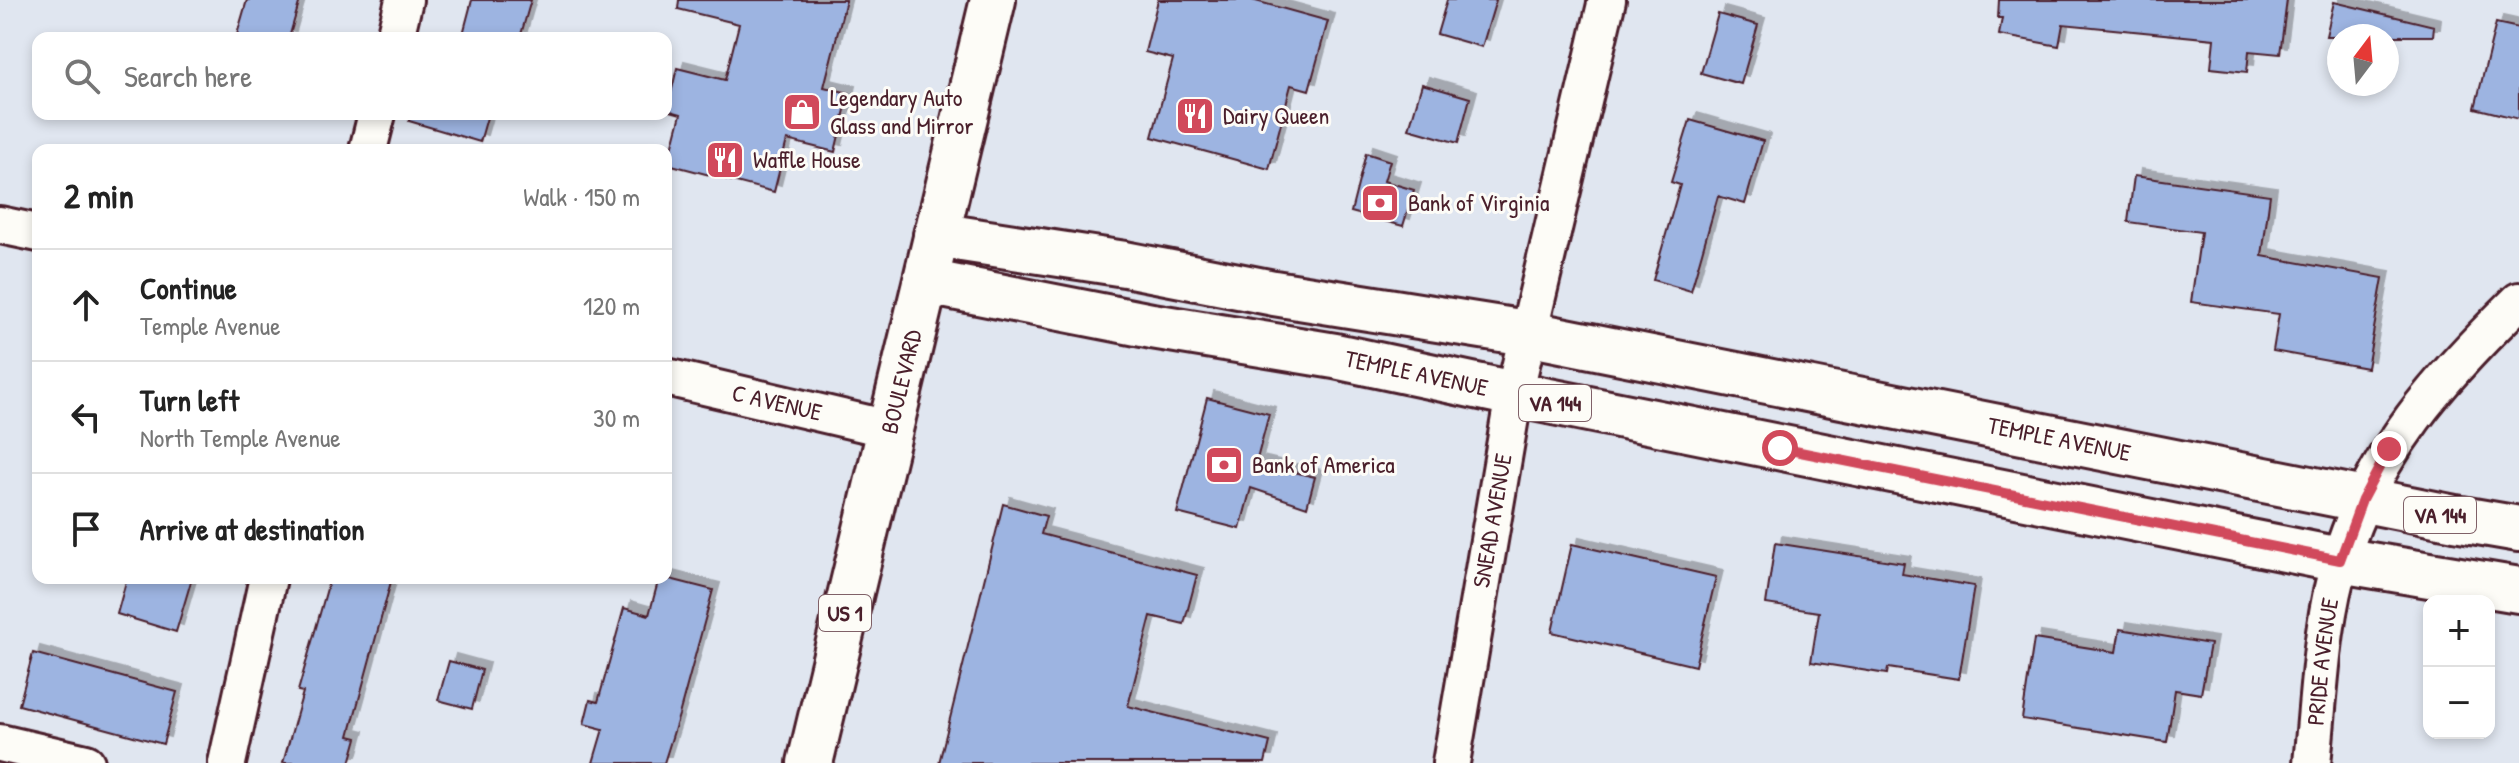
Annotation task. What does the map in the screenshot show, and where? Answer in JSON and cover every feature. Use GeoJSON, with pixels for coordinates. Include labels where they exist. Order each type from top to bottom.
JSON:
{"type":"FeatureCollection","features":[{"type":"Feature","properties":{"kind":"main road","name":"BOULEVARD"},"geometry":{"type":"LineString","coordinates":[[810,763],[993,0]]}},
{"type":"Feature","properties":{"kind":"main road","name":"TEMPLE AVENUE"},"geometry":{"type":"LineString","coordinates":[[936,235],[1526,333],[2519,529]]}},
{"type":"Feature","properties":{"kind":"main road","name":"TEMPLE AVENUE"},"geometry":{"type":"LineString","coordinates":[[927,282],[1152,326],[1335,356],[2340,560],[2519,590]]}},
{"type":"Feature","properties":{"kind":"street"},"geometry":{"type":"LineString","coordinates":[[396,32],[404,0]]}},
{"type":"Feature","properties":{"kind":"street","name":"SNEAD AVENUE"},"geometry":{"type":"LineString","coordinates":[[1451,763],[1526,333],[1607,0]]}},
{"type":"Feature","properties":{"kind":"street"},"geometry":{"type":"LineString","coordinates":[[370,144],[376,120]]}},
{"type":"Feature","properties":{"kind":"street"},"geometry":{"type":"LineString","coordinates":[[0,225],[32,232]]}},
{"type":"Feature","properties":{"kind":"street","name":"PRIDE AVENUE"},"geometry":{"type":"LineString","coordinates":[[2312,763],[2329,611],[2340,560],[2362,500],[2389,449],[2432,393],[2519,301]]}},
{"type":"Feature","properties":{"kind":"street","name":"C AVENUE"},"geometry":{"type":"LineString","coordinates":[[672,378],[889,429]]}},
{"type":"Feature","properties":{"kind":"street"},"geometry":{"type":"LineString","coordinates":[[227,763],[267,584]]}},
{"type":"Feature","properties":{"kind":"street"},"geometry":{"type":"LineString","coordinates":[[0,743],[86,763]]}},
{"type":"Feature","properties":{"kind":"building"},"geometry":{"type":"Polygon","coordinates":[[[247,0],[300,0],[291,32],[238,32],[247,0]]]}},
{"type":"Feature","properties":{"kind":"building"},"geometry":{"type":"Polygon","coordinates":[[[472,0],[531,0],[522,32],[464,32],[472,0]]]}},
{"type":"Feature","properties":{"kind":"building"},"geometry":{"type":"Polygon","coordinates":[[[679,0],[846,0],[824,87],[849,93],[835,152],[787,140],[774,192],[672,165],[672,149],[681,114],[672,111],[672,89],[677,68],[725,80],[739,24],[678,9],[679,0]]]}},
{"type":"Feature","properties":{"kind":"building"},"geometry":{"type":"Polygon","coordinates":[[[1158,0],[1252,0],[1328,21],[1309,90],[1291,85],[1269,169],[1152,137],[1173,59],[1145,52],[1158,0]]]}},
{"type":"Feature","properties":{"kind":"building"},"geometry":{"type":"Polygon","coordinates":[[[1447,0],[1496,0],[1482,47],[1437,34],[1447,0]]]}},
{"type":"Feature","properties":{"kind":"building"},"geometry":{"type":"Polygon","coordinates":[[[1999,0],[2287,0],[2280,54],[2249,51],[2247,72],[2211,68],[2214,39],[2063,24],[2059,46],[1999,35],[2002,18],[1998,18],[1999,0]]]}},
{"type":"Feature","properties":{"kind":"building"},"geometry":{"type":"Polygon","coordinates":[[[2334,2],[2434,26],[2433,36],[2399,36],[2399,24],[2329,24],[2334,2]]]}},
{"type":"Feature","properties":{"kind":"building"},"geometry":{"type":"Polygon","coordinates":[[[1718,14],[1758,25],[1741,84],[1701,73],[1718,14]]]}},
{"type":"Feature","properties":{"kind":"building"},"geometry":{"type":"Polygon","coordinates":[[[2496,23],[2519,28],[2519,119],[2475,108],[2496,23]]]}},
{"type":"Feature","properties":{"kind":"building"},"geometry":{"type":"Polygon","coordinates":[[[1422,84],[1470,98],[1458,143],[1409,129],[1422,84]]]}},
{"type":"Feature","properties":{"kind":"building"},"geometry":{"type":"Polygon","coordinates":[[[409,120],[486,120],[480,142],[409,120]]]}},
{"type":"Feature","properties":{"kind":"building"},"geometry":{"type":"Polygon","coordinates":[[[1690,120],[1763,141],[1745,204],[1718,196],[1691,291],[1653,280],[1680,185],[1671,182],[1690,120]]]}},
{"type":"Feature","properties":{"kind":"building"},"geometry":{"type":"Polygon","coordinates":[[[1366,153],[1390,161],[1384,181],[1414,190],[1403,226],[1351,212],[1366,153]]]}},
{"type":"Feature","properties":{"kind":"building"},"geometry":{"type":"Polygon","coordinates":[[[2134,176],[2270,195],[2262,256],[2383,278],[2367,368],[2273,351],[2279,314],[2191,302],[2201,232],[2128,222],[2134,176]]]}},
{"type":"Feature","properties":{"kind":"building"},"geometry":{"type":"Polygon","coordinates":[[[1207,398],[1269,414],[1256,463],[1315,477],[1307,507],[1251,488],[1240,529],[1177,513],[1207,398]]]}},
{"type":"Feature","properties":{"kind":"building"},"geometry":{"type":"Polygon","coordinates":[[[1003,504],[1046,516],[1041,534],[1197,575],[1184,624],[1151,616],[1128,706],[1270,742],[1265,763],[939,763],[1003,504]]]}},
{"type":"Feature","properties":{"kind":"building"},"geometry":{"type":"Polygon","coordinates":[[[1775,543],[1904,563],[1902,574],[1974,586],[1959,679],[1888,668],[1887,674],[1811,662],[1819,612],[1766,604],[1775,543]]]}},
{"type":"Feature","properties":{"kind":"building"},"geometry":{"type":"Polygon","coordinates":[[[1572,544],[1716,577],[1695,666],[1552,632],[1572,544]]]}},
{"type":"Feature","properties":{"kind":"building"},"geometry":{"type":"Polygon","coordinates":[[[672,580],[713,590],[664,763],[593,763],[603,729],[584,724],[590,700],[598,702],[624,608],[649,615],[657,584],[672,584],[672,580]]]}},
{"type":"Feature","properties":{"kind":"building"},"geometry":{"type":"Polygon","coordinates":[[[125,584],[190,584],[176,632],[117,614],[125,584]]]}},
{"type":"Feature","properties":{"kind":"building"},"geometry":{"type":"Polygon","coordinates":[[[328,584],[390,584],[349,736],[357,738],[350,763],[283,763],[303,692],[298,691],[328,584]]]}},
{"type":"Feature","properties":{"kind":"building"},"geometry":{"type":"Polygon","coordinates":[[[2120,629],[2210,644],[2201,694],[2175,690],[2167,742],[2022,719],[2034,639],[2116,652],[2120,629]]]}},
{"type":"Feature","properties":{"kind":"building"},"geometry":{"type":"Polygon","coordinates":[[[33,653],[177,692],[163,744],[19,705],[33,653]]]}},
{"type":"Feature","properties":{"kind":"building"},"geometry":{"type":"Polygon","coordinates":[[[449,661],[482,670],[472,709],[438,700],[449,661]]]}},
{"type":"Feature","properties":{"kind":"place","name":"Legendary Auto Glass and Mirror"},"geometry":{"type":"Point","coordinates":[802,112]}},
{"type":"Feature","properties":{"kind":"place","name":"Dairy Queen"},"geometry":{"type":"Point","coordinates":[1195,116]}},
{"type":"Feature","properties":{"kind":"place","name":"Waffle House"},"geometry":{"type":"Point","coordinates":[725,160]}},
{"type":"Feature","properties":{"kind":"place","name":"Bank of Virginia"},"geometry":{"type":"Point","coordinates":[1380,203]}},
{"type":"Feature","properties":{"kind":"place","name":"Bank of America"},"geometry":{"type":"Point","coordinates":[1224,465]}},
{"type":"Feature","properties":{"kind":"route"},"geometry":{"type":"LineString","coordinates":[[1780,448],[2340,560],[2362,500],[2389,449]]}}]}
